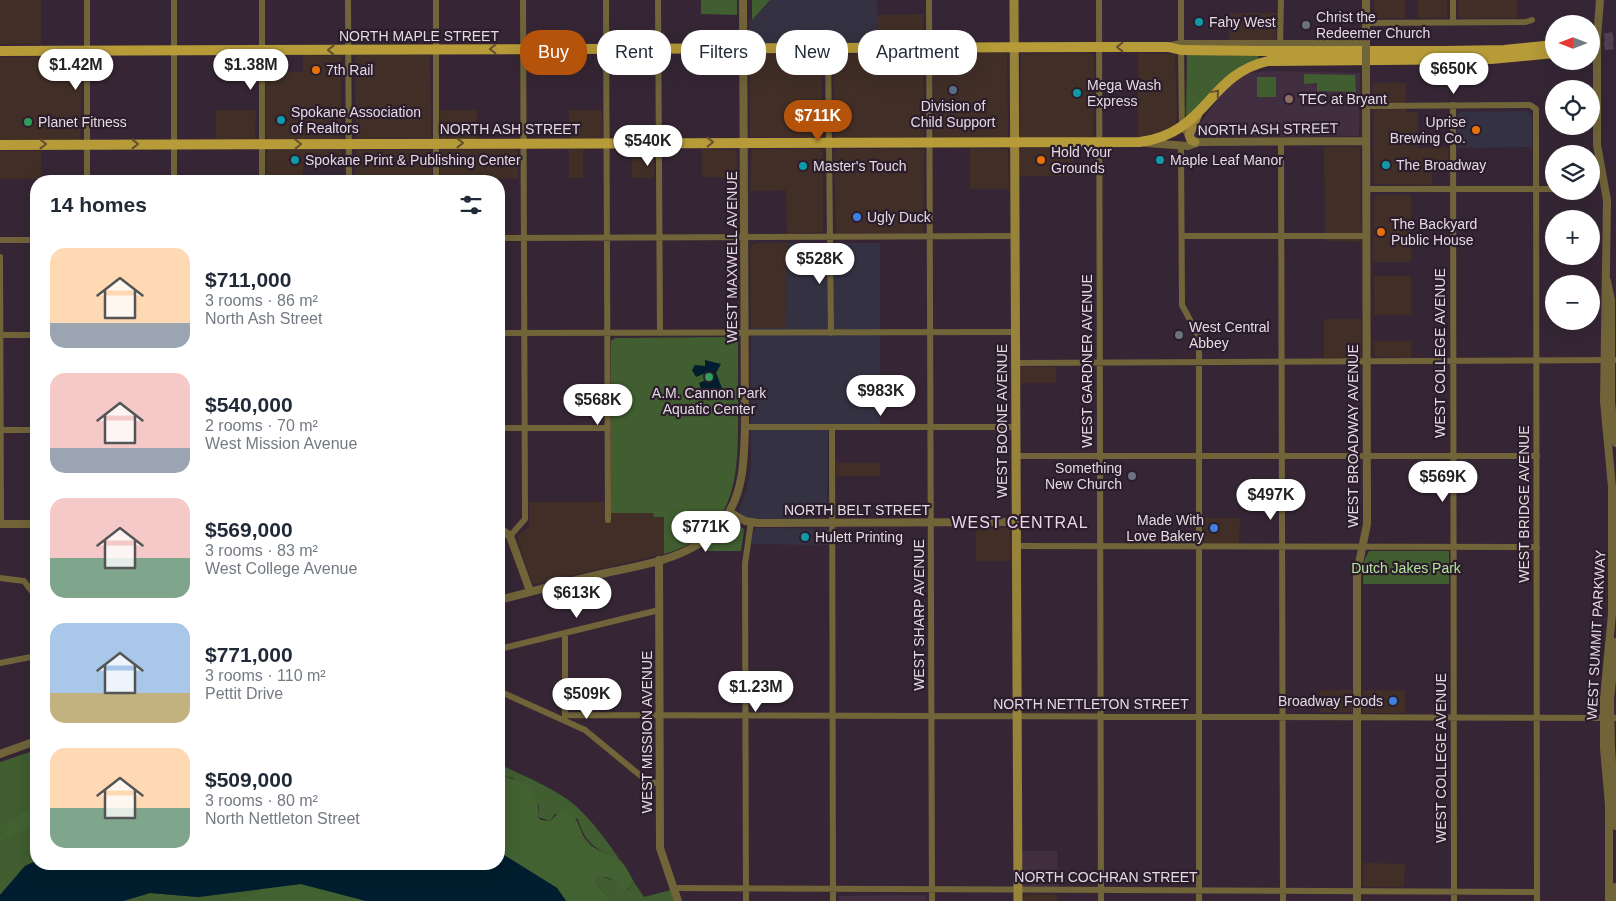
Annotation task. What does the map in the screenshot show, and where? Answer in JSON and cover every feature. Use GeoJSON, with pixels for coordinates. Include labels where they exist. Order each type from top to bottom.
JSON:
{"type":"FeatureCollection","features":[{"type":"Feature","properties":{"kind":"main road","name":"WEST BOONE AVENUE"},"geometry":{"type":"LineString","coordinates":[[1014,0],[1018,901]]}},
{"type":"Feature","properties":{"kind":"main road","name":"NORTH MAPLE STREET"},"geometry":{"type":"LineString","coordinates":[[977,47],[1181,47],[1484,51],[1545,46]]}},
{"type":"Feature","properties":{"kind":"main road","name":"NORTH MAPLE STREET"},"geometry":{"type":"LineString","coordinates":[[0,51],[520,49]]}},
{"type":"Feature","properties":{"kind":"main road"},"geometry":{"type":"LineString","coordinates":[[1189,135],[1198,114],[1217,91],[1232,77],[1252,65],[1268,61],[1491,60],[1545,55]]}},
{"type":"Feature","properties":{"kind":"main road","name":"NORTH ASH STREET"},"geometry":{"type":"LineString","coordinates":[[0,145],[1140,142],[1164,137],[1189,135]]}},
{"type":"Feature","properties":{"kind":"street"},"geometry":{"type":"LineString","coordinates":[[87,0],[87,175]]}},
{"type":"Feature","properties":{"kind":"street"},"geometry":{"type":"LineString","coordinates":[[174,0],[174,175]]}},
{"type":"Feature","properties":{"kind":"street"},"geometry":{"type":"LineString","coordinates":[[262,0],[262,175]]}},
{"type":"Feature","properties":{"kind":"street"},"geometry":{"type":"LineString","coordinates":[[348,0],[349,175]]}},
{"type":"Feature","properties":{"kind":"street"},"geometry":{"type":"LineString","coordinates":[[436,0],[436,175]]}},
{"type":"Feature","properties":{"kind":"street"},"geometry":{"type":"LineString","coordinates":[[523,0],[524,30]]}},
{"type":"Feature","properties":{"kind":"street"},"geometry":{"type":"LineString","coordinates":[[606,0],[606,30]]}},
{"type":"Feature","properties":{"kind":"street"},"geometry":{"type":"LineString","coordinates":[[658,0],[659,30]]}},
{"type":"Feature","properties":{"kind":"street","name":"WEST MAXWELL AVENUE"},"geometry":{"type":"LineString","coordinates":[[743,0],[743,30]]}},
{"type":"Feature","properties":{"kind":"street","name":"WEST SHARP AVENUE"},"geometry":{"type":"LineString","coordinates":[[929,0],[930,30]]}},
{"type":"Feature","properties":{"kind":"street","name":"WEST GARDNER AVENUE"},"geometry":{"type":"LineString","coordinates":[[1099,0],[1101,901]]}},
{"type":"Feature","properties":{"kind":"street"},"geometry":{"type":"LineString","coordinates":[[1181,0],[1181,47],[1189,135]]}},
{"type":"Feature","properties":{"kind":"street"},"geometry":{"type":"LineString","coordinates":[[1280,45],[1281,0]]}},
{"type":"Feature","properties":{"kind":"street","name":"WEST BROADWAY AVENUE"},"geometry":{"type":"LineString","coordinates":[[1357,901],[1357,573],[1367,524],[1366,0]]}},
{"type":"Feature","properties":{"kind":"street"},"geometry":{"type":"LineString","coordinates":[[1453,0],[1453,22]]}},
{"type":"Feature","properties":{"kind":"street","name":"WEST SUMMIT PARKWAY"},"geometry":{"type":"LineString","coordinates":[[1600,0],[1597,38],[1597,145],[1607,195],[1607,281],[1604,300],[1610,360],[1611,403],[1616,443]]}},
{"type":"Feature","properties":{"kind":"street"},"geometry":{"type":"LineString","coordinates":[[1366,23],[1526,22],[1532,20]]}},
{"type":"Feature","properties":{"kind":"street","name":"NORTH MAPLE STREET"},"geometry":{"type":"LineString","coordinates":[[1181,47],[1366,46]]}},
{"type":"Feature","properties":{"kind":"street"},"geometry":{"type":"LineString","coordinates":[[510,536],[525,519],[524,75]]}},
{"type":"Feature","properties":{"kind":"street"},"geometry":{"type":"LineString","coordinates":[[606,75],[608,520]]}},
{"type":"Feature","properties":{"kind":"street"},"geometry":{"type":"LineString","coordinates":[[659,75],[660,333]]}},
{"type":"Feature","properties":{"kind":"street","name":"WEST MAXWELL AVENUE"},"geometry":{"type":"LineString","coordinates":[[730,512],[742,473],[745,427],[743,75]]}},
{"type":"Feature","properties":{"kind":"street"},"geometry":{"type":"LineString","coordinates":[[828,75],[831,333]]}},
{"type":"Feature","properties":{"kind":"street","name":"WEST SHARP AVENUE"},"geometry":{"type":"LineString","coordinates":[[930,75],[932,901]]}},
{"type":"Feature","properties":{"kind":"street"},"geometry":{"type":"LineString","coordinates":[[1366,106],[1453,105]]}},
{"type":"Feature","properties":{"kind":"street","name":"WEST BRIDGE AVENUE"},"geometry":{"type":"LineString","coordinates":[[1453,105],[1534,107],[1536,114],[1537,901]]}},
{"type":"Feature","properties":{"kind":"street","name":"WEST COLLEGE AVENUE"},"geometry":{"type":"LineString","coordinates":[[1453,105],[1454,901]]}},
{"type":"Feature","properties":{"kind":"street","name":"NORTH ASH STREET"},"geometry":{"type":"LineString","coordinates":[[1140,142],[1181,146],[1189,135],[1281,142],[1366,141]]}},
{"type":"Feature","properties":{"kind":"street"},"geometry":{"type":"LineString","coordinates":[[1281,142],[1283,901]]}},
{"type":"Feature","properties":{"kind":"street"},"geometry":{"type":"LineString","coordinates":[[1181,146],[1182,305],[1198,337],[1199,361],[1199,901]]}},
{"type":"Feature","properties":{"kind":"street"},"geometry":{"type":"LineString","coordinates":[[1366,189],[1545,188]]}},
{"type":"Feature","properties":{"kind":"street"},"geometry":{"type":"LineString","coordinates":[[505,238],[1014,236]]}},
{"type":"Feature","properties":{"kind":"street"},"geometry":{"type":"LineString","coordinates":[[1182,236],[1366,236]]}},
{"type":"Feature","properties":{"kind":"street"},"geometry":{"type":"LineString","coordinates":[[0,240],[30,240]]}},
{"type":"Feature","properties":{"kind":"street"},"geometry":{"type":"LineString","coordinates":[[0,257],[0,524],[30,524]]}},
{"type":"Feature","properties":{"kind":"street"},"geometry":{"type":"LineString","coordinates":[[505,333],[1016,332]]}},
{"type":"Feature","properties":{"kind":"street"},"geometry":{"type":"LineString","coordinates":[[0,335],[30,335]]}},
{"type":"Feature","properties":{"kind":"street"},"geometry":{"type":"LineString","coordinates":[[1016,363],[1610,360]]}},
{"type":"Feature","properties":{"kind":"street","name":"WEST SUMMIT PARKWAY"},"geometry":{"type":"LineString","coordinates":[[1609,901],[1613,863],[1609,798],[1604,757],[1610,718],[1604,678],[1612,622],[1614,585],[1612,462],[1605,408],[1610,360]]}},
{"type":"Feature","properties":{"kind":"street"},"geometry":{"type":"LineString","coordinates":[[745,427],[1016,426]]}},
{"type":"Feature","properties":{"kind":"street"},"geometry":{"type":"LineString","coordinates":[[505,428],[608,428]]}},
{"type":"Feature","properties":{"kind":"street"},"geometry":{"type":"LineString","coordinates":[[832,428],[833,901]]}},
{"type":"Feature","properties":{"kind":"street"},"geometry":{"type":"LineString","coordinates":[[0,430],[30,430]]}},
{"type":"Feature","properties":{"kind":"street"},"geometry":{"type":"LineString","coordinates":[[1016,456],[1537,456]]}},
{"type":"Feature","properties":{"kind":"street"},"geometry":{"type":"LineString","coordinates":[[505,598],[659,560],[700,543],[730,512]]}},
{"type":"Feature","properties":{"kind":"street","name":"NORTH BELT STREET"},"geometry":{"type":"LineString","coordinates":[[730,512],[751,522],[1017,522]]}},
{"type":"Feature","properties":{"kind":"street"},"geometry":{"type":"LineString","coordinates":[[746,901],[745,564],[751,522]]}},
{"type":"Feature","properties":{"kind":"street"},"geometry":{"type":"LineString","coordinates":[[505,532],[510,536],[530,591]]}},
{"type":"Feature","properties":{"kind":"street"},"geometry":{"type":"LineString","coordinates":[[1017,546],[1537,547]]}},
{"type":"Feature","properties":{"kind":"street","name":"WEST MISSION AVENUE"},"geometry":{"type":"LineString","coordinates":[[659,560],[660,848],[678,901]]}},
{"type":"Feature","properties":{"kind":"street"},"geometry":{"type":"LineString","coordinates":[[0,578],[24,581],[30,589]]}},
{"type":"Feature","properties":{"kind":"street"},"geometry":{"type":"LineString","coordinates":[[505,647],[659,610]]}},
{"type":"Feature","properties":{"kind":"street"},"geometry":{"type":"LineString","coordinates":[[565,633],[565,718]]}},
{"type":"Feature","properties":{"kind":"street","name":"WEST SUMMIT PARKWAY"},"geometry":{"type":"LineString","coordinates":[[1616,642],[1611,682],[1610,718],[1616,826]]}},
{"type":"Feature","properties":{"kind":"street"},"geometry":{"type":"LineString","coordinates":[[0,663],[30,657]]}},
{"type":"Feature","properties":{"kind":"street"},"geometry":{"type":"LineString","coordinates":[[505,693],[565,718],[585,730],[647,781],[660,784]]}},
{"type":"Feature","properties":{"kind":"street","name":"NORTH NETTLETON STREET"},"geometry":{"type":"LineString","coordinates":[[565,718],[931,715],[1610,718]]}},
{"type":"Feature","properties":{"kind":"street"},"geometry":{"type":"LineString","coordinates":[[0,754],[30,743]]}},
{"type":"Feature","properties":{"kind":"street"},"geometry":{"type":"LineString","coordinates":[[1616,886],[1616,901]]}},
{"type":"Feature","properties":{"kind":"street","name":"NORTH COCHRAN STREET"},"geometry":{"type":"LineString","coordinates":[[674,888],[1537,892]]}},
{"type":"Feature","properties":{"kind":"shaded area"},"geometry":{"type":"Polygon","coordinates":[[[0,0],[41,0],[41,44],[0,44],[0,0]]]}},
{"type":"Feature","properties":{"kind":"shaded area"},"geometry":{"type":"Polygon","coordinates":[[[770,0],[877,0],[877,30],[858,30],[858,43],[848,43],[848,30],[776,30],[776,43],[766,43],[766,30],[749,30],[749,22],[770,0]]]}},
{"type":"Feature","properties":{"kind":"shaded area"},"geometry":{"type":"Polygon","coordinates":[[[1374,0],[1405,0],[1405,18],[1374,18],[1374,0]]]}},
{"type":"Feature","properties":{"kind":"shaded area"},"geometry":{"type":"Polygon","coordinates":[[[1418,0],[1447,0],[1447,17],[1418,18],[1418,0]]]}},
{"type":"Feature","properties":{"kind":"shaded area"},"geometry":{"type":"Polygon","coordinates":[[[1458,0],[1517,0],[1517,18],[1461,18],[1458,16],[1458,0]]]}},
{"type":"Feature","properties":{"kind":"shaded area"},"geometry":{"type":"Polygon","coordinates":[[[1229,13],[1276,13],[1275,41],[1229,42],[1229,13]]]}},
{"type":"Feature","properties":{"kind":"shaded area"},"geometry":{"type":"Polygon","coordinates":[[[924,14],[923,30],[877,30],[877,15],[924,14]]]}},
{"type":"Feature","properties":{"kind":"shaded area"},"geometry":{"type":"Polygon","coordinates":[[[977,53],[1007,53],[1008,137],[934,137],[933,75],[977,75],[977,53]]]}},
{"type":"Feature","properties":{"kind":"shaded area"},"geometry":{"type":"Polygon","coordinates":[[[1090,53],[1094,56],[1093,137],[1020,137],[1021,54],[1090,53]]]}},
{"type":"Feature","properties":{"kind":"shaded area"},"geometry":{"type":"Polygon","coordinates":[[[1138,53],[1175,54],[1177,120],[1172,129],[1138,137],[1138,53]]]}},
{"type":"Feature","properties":{"kind":"shaded area"},"geometry":{"type":"Polygon","coordinates":[[[766,54],[776,54],[776,75],[822,75],[822,137],[750,137],[749,75],[766,75],[766,54]]]}},
{"type":"Feature","properties":{"kind":"shaded area"},"geometry":{"type":"Polygon","coordinates":[[[848,54],[858,54],[858,75],[923,75],[924,137],[835,138],[833,75],[848,75],[848,54]]]}},
{"type":"Feature","properties":{"kind":"shaded area"},"geometry":{"type":"Polygon","coordinates":[[[303,55],[341,56],[341,139],[268,140],[266,137],[266,72],[303,72],[303,55]]]}},
{"type":"Feature","properties":{"kind":"shaded area"},"geometry":{"type":"Polygon","coordinates":[[[358,55],[430,55],[431,138],[356,139],[355,57],[358,55]]]}},
{"type":"Feature","properties":{"kind":"shaded area"},"geometry":{"type":"Polygon","coordinates":[[[78,56],[82,60],[80,140],[0,140],[0,57],[78,56]]]}},
{"type":"Feature","properties":{"kind":"shaded area","name":"TEC at Bryant"},"geometry":{"type":"Polygon","coordinates":[[[1266,71],[1360,73],[1359,136],[1193,137],[1192,135],[1225,89],[1239,77],[1250,73],[1266,71]]]}},
{"type":"Feature","properties":{"kind":"shaded area"},"geometry":{"type":"Polygon","coordinates":[[[1373,83],[1406,83],[1406,112],[1418,112],[1418,148],[1448,147],[1449,164],[1432,164],[1432,185],[1378,184],[1374,182],[1373,83]]]}},
{"type":"Feature","properties":{"kind":"shaded area"},"geometry":{"type":"Polygon","coordinates":[[[216,110],[256,110],[255,139],[216,139],[216,110]]]}},
{"type":"Feature","properties":{"kind":"shaded area"},"geometry":{"type":"Polygon","coordinates":[[[440,110],[477,110],[477,139],[441,139],[440,110]]]}},
{"type":"Feature","properties":{"kind":"shaded area"},"geometry":{"type":"Polygon","coordinates":[[[569,110],[602,110],[602,139],[569,139],[569,110]]]}},
{"type":"Feature","properties":{"kind":"shaded area"},"geometry":{"type":"Polygon","coordinates":[[[1527,111],[1532,116],[1532,147],[1457,148],[1457,115],[1460,112],[1527,111]]]}},
{"type":"Feature","properties":{"kind":"shaded area"},"geometry":{"type":"Polygon","coordinates":[[[1324,147],[1357,147],[1360,149],[1361,242],[1325,241],[1324,147]]]}},
{"type":"Feature","properties":{"kind":"shaded area"},"geometry":{"type":"Polygon","coordinates":[[[970,148],[1008,149],[1009,189],[970,189],[970,148]]]}},
{"type":"Feature","properties":{"kind":"shaded area"},"geometry":{"type":"Polygon","coordinates":[[[1022,148],[1074,148],[1074,176],[1019,176],[1019,151],[1022,148]]]}},
{"type":"Feature","properties":{"kind":"shaded area"},"geometry":{"type":"Polygon","coordinates":[[[515,149],[518,152],[518,178],[505,178],[505,175],[440,175],[440,153],[442,150],[515,149]]]}},
{"type":"Feature","properties":{"kind":"shaded area"},"geometry":{"type":"Polygon","coordinates":[[[569,149],[583,149],[583,178],[569,178],[569,149]]]}},
{"type":"Feature","properties":{"kind":"shaded area"},"geometry":{"type":"Polygon","coordinates":[[[632,149],[654,149],[654,178],[632,178],[632,149]]]}},
{"type":"Feature","properties":{"kind":"shaded area"},"geometry":{"type":"Polygon","coordinates":[[[702,149],[736,150],[738,178],[702,177],[702,149]]]}},
{"type":"Feature","properties":{"kind":"shaded area"},"geometry":{"type":"Polygon","coordinates":[[[752,149],[820,149],[823,151],[823,232],[787,234],[786,190],[750,191],[752,149]]]}},
{"type":"Feature","properties":{"kind":"shaded area"},"geometry":{"type":"Polygon","coordinates":[[[837,149],[924,149],[923,233],[836,233],[834,152],[837,149]]]}},
{"type":"Feature","properties":{"kind":"shaded area"},"geometry":{"type":"Polygon","coordinates":[[[270,150],[341,150],[342,166],[303,166],[303,175],[267,175],[266,154],[270,150]]]}},
{"type":"Feature","properties":{"kind":"shaded area"},"geometry":{"type":"Polygon","coordinates":[[[356,150],[430,150],[432,153],[432,175],[355,175],[356,150]]]}},
{"type":"Feature","properties":{"kind":"shaded area"},"geometry":{"type":"Polygon","coordinates":[[[0,151],[41,151],[41,175],[30,175],[30,179],[0,179],[0,151]]]}},
{"type":"Feature","properties":{"kind":"shaded area"},"geometry":{"type":"Polygon","coordinates":[[[1378,195],[1411,195],[1411,262],[1373,262],[1374,199],[1378,195]]]}},
{"type":"Feature","properties":{"kind":"shaded area"},"geometry":{"type":"Polygon","coordinates":[[[755,243],[787,243],[786,328],[751,328],[750,247],[755,243]]]}},
{"type":"Feature","properties":{"kind":"shaded area"},"geometry":{"type":"Polygon","coordinates":[[[787,243],[880,243],[880,424],[828,425],[827,517],[752,519],[743,516],[739,511],[748,484],[751,464],[751,328],[786,328],[787,243]]]}},
{"type":"Feature","properties":{"kind":"shaded area"},"geometry":{"type":"Polygon","coordinates":[[[1374,276],[1411,276],[1411,315],[1374,315],[1374,276]]]}},
{"type":"Feature","properties":{"kind":"shaded area"},"geometry":{"type":"Polygon","coordinates":[[[1324,319],[1361,319],[1361,358],[1324,358],[1324,319]]]}},
{"type":"Feature","properties":{"kind":"shaded area"},"geometry":{"type":"Polygon","coordinates":[[[1374,341],[1411,341],[1411,358],[1376,357],[1374,354],[1374,341]]]}},
{"type":"Feature","properties":{"kind":"shaded area"},"geometry":{"type":"Polygon","coordinates":[[[1020,367],[1056,367],[1056,383],[1020,383],[1020,367]]]}},
{"type":"Feature","properties":{"kind":"shaded area"},"geometry":{"type":"Polygon","coordinates":[[[836,463],[880,463],[880,476],[836,476],[836,463]]]}},
{"type":"Feature","properties":{"kind":"shaded area"},"geometry":{"type":"Polygon","coordinates":[[[529,502],[604,502],[605,512],[654,513],[664,517],[664,554],[535,584],[532,582],[517,540],[518,535],[529,527],[529,502]]]}},
{"type":"Feature","properties":{"kind":"shaded area"},"geometry":{"type":"Polygon","coordinates":[[[1203,518],[1240,518],[1239,545],[1203,544],[1203,518]]]}},
{"type":"Feature","properties":{"kind":"shaded area"},"geometry":{"type":"Polygon","coordinates":[[[825,527],[829,530],[829,545],[751,544],[753,532],[757,528],[820,529],[825,527]]]}},
{"type":"Feature","properties":{"kind":"shaded area"},"geometry":{"type":"Polygon","coordinates":[[[976,527],[1010,528],[1011,561],[976,561],[976,527]]]}},
{"type":"Feature","properties":{"kind":"shaded area"},"geometry":{"type":"Polygon","coordinates":[[[1320,690],[1352,690],[1352,712],[1320,712],[1320,690]]]}},
{"type":"Feature","properties":{"kind":"shaded area"},"geometry":{"type":"Polygon","coordinates":[[[1363,690],[1405,691],[1405,713],[1363,713],[1363,690]]]}},
{"type":"Feature","properties":{"kind":"shaded area"},"geometry":{"type":"Polygon","coordinates":[[[1022,851],[1057,851],[1058,887],[1023,886],[1022,851]]]}},
{"type":"Feature","properties":{"kind":"shaded area"},"geometry":{"type":"Polygon","coordinates":[[[1363,863],[1405,864],[1404,887],[1363,887],[1363,863]]]}},
{"type":"Feature","properties":{"kind":"shaded area"},"geometry":{"type":"Polygon","coordinates":[[[1025,894],[1057,895],[1057,901],[1022,901],[1025,894]]]}},
{"type":"Feature","properties":{"kind":"shaded area"},"geometry":{"type":"Polygon","coordinates":[[[926,895],[926,901],[839,901],[839,896],[926,895]]]}},
{"type":"Feature","properties":{"kind":"green space"},"geometry":{"type":"Polygon","coordinates":[[[701,0],[737,0],[737,15],[701,14],[701,0]]]}},
{"type":"Feature","properties":{"kind":"green space"},"geometry":{"type":"Polygon","coordinates":[[[752,0],[770,0],[752,20],[752,0]]]}},
{"type":"Feature","properties":{"kind":"green space"},"geometry":{"type":"Polygon","coordinates":[[[1187,54],[1259,57],[1258,60],[1229,74],[1186,118],[1187,54]]]}},
{"type":"Feature","properties":{"kind":"green space"},"geometry":{"type":"Polygon","coordinates":[[[1304,74],[1355,75],[1356,92],[1317,91],[1317,83],[1304,84],[1304,74]]]}},
{"type":"Feature","properties":{"kind":"green space"},"geometry":{"type":"Polygon","coordinates":[[[1257,77],[1276,77],[1276,97],[1257,97],[1257,77]]]}},
{"type":"Feature","properties":{"kind":"green space"},"geometry":{"type":"Polygon","coordinates":[[[735,337],[738,340],[738,444],[733,485],[727,503],[718,519],[705,534],[687,545],[664,554],[664,517],[654,517],[653,513],[611,513],[611,341],[615,338],[735,337]]]}},
{"type":"Feature","properties":{"kind":"green space"},"geometry":{"type":"Polygon","coordinates":[[[733,523],[744,529],[741,551],[704,551],[733,523]]]}},
{"type":"Feature","properties":{"kind":"green space","name":"Dutch Jakes Park"},"geometry":{"type":"Polygon","coordinates":[[[1369,551],[1449,551],[1449,584],[1363,584],[1364,561],[1369,551]]]}},
{"type":"Feature","properties":{"kind":"green space"},"geometry":{"type":"Polygon","coordinates":[[[30,752],[30,864],[25,866],[0,895],[0,762],[30,752]]]}},
{"type":"Feature","properties":{"kind":"green space"},"geometry":{"type":"Polygon","coordinates":[[[505,767],[550,789],[576,806],[600,832],[620,860],[593,845],[584,834],[578,819],[555,814],[550,821],[538,817],[539,806],[513,778],[505,776],[505,767]]]}},
{"type":"Feature","properties":{"kind":"green space"},"geometry":{"type":"Polygon","coordinates":[[[505,777],[529,787],[537,799],[538,817],[541,820],[550,821],[562,810],[572,814],[587,841],[597,850],[621,861],[634,882],[627,890],[622,890],[611,879],[604,877],[596,878],[597,885],[612,901],[566,901],[557,888],[505,856],[505,777]]]}},
{"type":"Feature","properties":{"kind":"green space"},"geometry":{"type":"Polygon","coordinates":[[[30,808],[30,828],[0,840],[6,829],[30,808]]]}},
{"type":"Feature","properties":{"kind":"green space"},"geometry":{"type":"Polygon","coordinates":[[[601,876],[617,882],[628,890],[634,882],[644,897],[671,890],[676,901],[612,901],[597,885],[596,878],[601,876]]]}},
{"type":"Feature","properties":{"kind":"green space"},"geometry":{"type":"Polygon","coordinates":[[[301,884],[366,901],[123,901],[150,893],[198,897],[301,884]]]}},
{"type":"Feature","properties":{"kind":"green space"},"geometry":{"type":"Polygon","coordinates":[[[301,884],[366,901],[230,901],[256,894],[261,888],[301,884]]]}},
{"type":"Feature","properties":{"kind":"water"},"geometry":{"type":"Polygon","coordinates":[[[705,360],[721,364],[716,373],[724,393],[716,395],[715,389],[703,394],[699,383],[711,378],[706,373],[696,377],[692,370],[695,365],[705,366],[705,360]]]}},
{"type":"Feature","properties":{"kind":"water"},"geometry":{"type":"Polygon","coordinates":[[[505,856],[557,888],[566,901],[366,901],[301,884],[198,897],[150,893],[123,901],[0,901],[0,895],[25,866],[30,864],[30,870],[505,870],[505,856]]]}},
{"type":"Feature","properties":{"kind":"tunnel"},"geometry":{"type":"LineString","coordinates":[[1600,39],[1616,36]]}},
{"type":"Feature","properties":{"kind":"tunnel"},"geometry":{"type":"LineString","coordinates":[[1600,47],[1616,44]]}},
{"type":"Feature","properties":{"kind":"place","name":"Fahy West"},"geometry":{"type":"Point","coordinates":[1199,22]}},
{"type":"Feature","properties":{"kind":"place","name":"Christ the Redeemer Church"},"geometry":{"type":"Point","coordinates":[1306,25]}},
{"type":"Feature","properties":{"kind":"place","name":"7th Rail"},"geometry":{"type":"Point","coordinates":[316,70]}},
{"type":"Feature","properties":{"kind":"place","name":"Division of Child Support"},"geometry":{"type":"Point","coordinates":[953,90]}},
{"type":"Feature","properties":{"kind":"place","name":"Mega Wash Express"},"geometry":{"type":"Point","coordinates":[1077,93]}},
{"type":"Feature","properties":{"kind":"place","name":"TEC at Bryant"},"geometry":{"type":"Point","coordinates":[1289,99]}},
{"type":"Feature","properties":{"kind":"place","name":"Spokane Association of Realtors"},"geometry":{"type":"Point","coordinates":[281,120]}},
{"type":"Feature","properties":{"kind":"place","name":"Planet Fitness"},"geometry":{"type":"Point","coordinates":[28,122]}},
{"type":"Feature","properties":{"kind":"place","name":"Uprise Brewing Co."},"geometry":{"type":"Point","coordinates":[1476,130]}},
{"type":"Feature","properties":{"kind":"place","name":"Spokane Print & Publishing Center"},"geometry":{"type":"Point","coordinates":[295,160]}},
{"type":"Feature","properties":{"kind":"place","name":"Hold Your Grounds"},"geometry":{"type":"Point","coordinates":[1041,160]}},
{"type":"Feature","properties":{"kind":"place","name":"Maple Leaf Manor"},"geometry":{"type":"Point","coordinates":[1160,160]}},
{"type":"Feature","properties":{"kind":"place","name":"The Broadway"},"geometry":{"type":"Point","coordinates":[1386,165]}},
{"type":"Feature","properties":{"kind":"place","name":"Master's Touch"},"geometry":{"type":"Point","coordinates":[803,166]}},
{"type":"Feature","properties":{"kind":"place","name":"Ugly Duck"},"geometry":{"type":"Point","coordinates":[857,217]}},
{"type":"Feature","properties":{"kind":"place","name":"The Backyard Public House"},"geometry":{"type":"Point","coordinates":[1381,232]}},
{"type":"Feature","properties":{"kind":"place","name":"West Central Abbey"},"geometry":{"type":"Point","coordinates":[1179,335]}},
{"type":"Feature","properties":{"kind":"place","name":"A.M. Cannon Park Aquatic Center"},"geometry":{"type":"Point","coordinates":[709,377]}},
{"type":"Feature","properties":{"kind":"place","name":"Something New Church"},"geometry":{"type":"Point","coordinates":[1132,476]}},
{"type":"Feature","properties":{"kind":"place","name":"Made With Love Bakery"},"geometry":{"type":"Point","coordinates":[1214,528]}},
{"type":"Feature","properties":{"kind":"place","name":"Hulett Printing"},"geometry":{"type":"Point","coordinates":[805,537]}},
{"type":"Feature","properties":{"kind":"place","name":"Broadway Foods"},"geometry":{"type":"Point","coordinates":[1393,701]}},
{"type":"Feature","properties":{"kind":"district","name":"WEST CENTRAL"},"geometry":{"type":"Point","coordinates":[1020,522]}}]}
